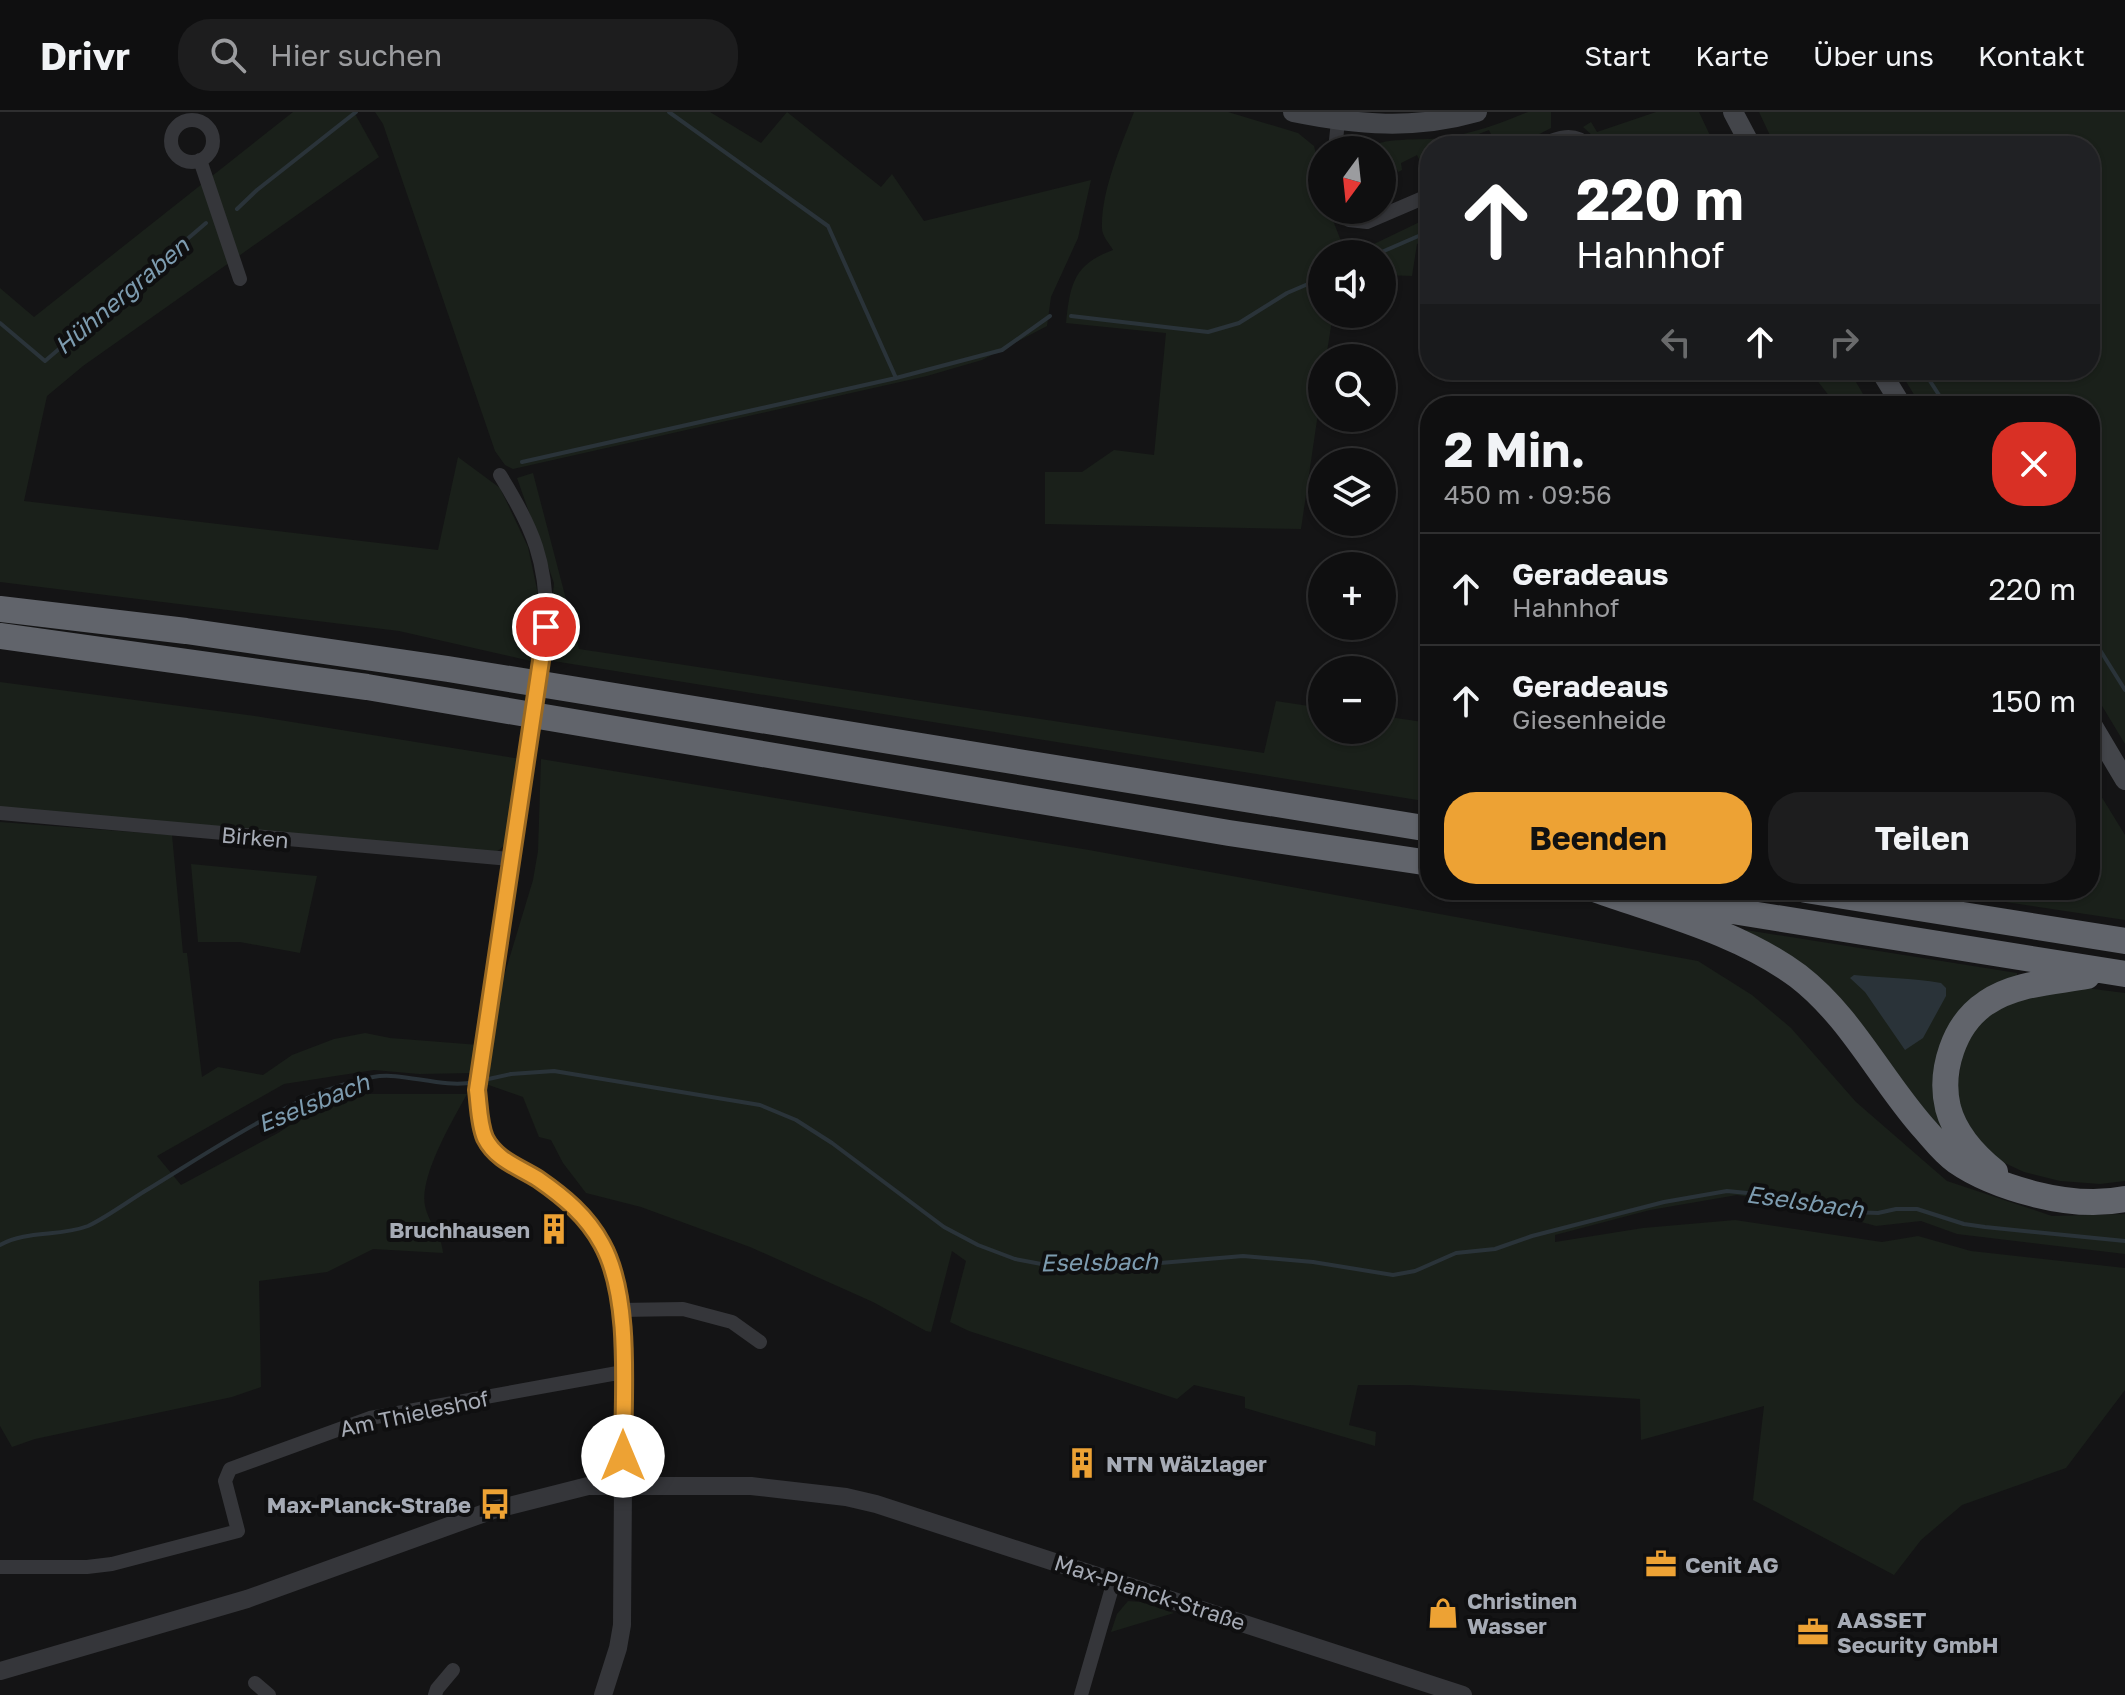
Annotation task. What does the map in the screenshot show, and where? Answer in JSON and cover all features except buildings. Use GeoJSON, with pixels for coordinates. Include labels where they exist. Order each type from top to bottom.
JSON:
{"type":"FeatureCollection","features":[{"type":"Feature","properties":{"kind":"highway"},"geometry":{"type":"LineString","coordinates":[[0,609],[186,631],[434,667],[1420,827]]}},
{"type":"Feature","properties":{"kind":"highway"},"geometry":{"type":"LineString","coordinates":[[4,637],[367,687],[1229,833],[1420,862]]}},
{"type":"Feature","properties":{"kind":"highway"},"geometry":{"type":"LineString","coordinates":[[1627,900],[1725,936],[1760,952],[1799,977],[1857,1039],[1909,1110],[1954,1159],[1976,1173],[2050,1198],[2079,1201],[2125,1199]]}},
{"type":"Feature","properties":{"kind":"highway"},"geometry":{"type":"LineString","coordinates":[[1663,900],[2120,973]]}},
{"type":"Feature","properties":{"kind":"highway"},"geometry":{"type":"LineString","coordinates":[[1869,900],[2125,941]]}},
{"type":"Feature","properties":{"kind":"highway"},"geometry":{"type":"LineString","coordinates":[[2023,1191],[1974,1155],[1959,1132],[1948,1109],[1946,1088],[1952,1046],[1964,1024],[1983,1004],[2004,993],[2037,984],[2120,973]]}},
{"type":"Feature","properties":{"kind":"main road"},"geometry":{"type":"LineString","coordinates":[[1293,112],[1338,121],[1392,126],[1477,112]]}},
{"type":"Feature","properties":{"kind":"main road"},"geometry":{"type":"LineString","coordinates":[[1733,112],[1746,136]]}},
{"type":"Feature","properties":{"kind":"main road"},"geometry":{"type":"LineString","coordinates":[[2100,738],[2125,780]]}},
{"type":"Feature","properties":{"kind":"street"},"geometry":{"type":"LineString","coordinates":[[180,117],[196,120],[208,126],[211,132],[210,151],[200,160],[186,161],[174,153],[170,139],[180,117]]}},
{"type":"Feature","properties":{"kind":"street"},"geometry":{"type":"LineString","coordinates":[[1336,136],[1338,121]]}},
{"type":"Feature","properties":{"kind":"street"},"geometry":{"type":"LineString","coordinates":[[200,160],[240,279]]}},
{"type":"Feature","properties":{"kind":"street"},"geometry":{"type":"LineString","coordinates":[[1396,210],[1420,199]]}},
{"type":"Feature","properties":{"kind":"street"},"geometry":{"type":"LineString","coordinates":[[500,475],[536,542],[544,572],[546,627],[478,1083],[485,1138],[500,1157],[570,1203],[588,1222],[603,1246],[618,1285],[623,1372],[622,1625],[603,1695]]}},
{"type":"Feature","properties":{"kind":"street","name":"Birken"},"geometry":{"type":"LineString","coordinates":[[0,813],[510,859]]}},
{"type":"Feature","properties":{"kind":"street"},"geometry":{"type":"LineString","coordinates":[[620,1310],[683,1309],[732,1322],[760,1342]]}},
{"type":"Feature","properties":{"kind":"street","name":"Am Thieleshof"},"geometry":{"type":"LineString","coordinates":[[0,1567],[112,1564],[238,1531],[225,1481],[230,1469],[370,1418],[623,1372]]}},
{"type":"Feature","properties":{"kind":"street","name":"Max-Planck-Straße"},"geometry":{"type":"LineString","coordinates":[[0,1671],[247,1599],[493,1510],[588,1486],[725,1484],[846,1497],[876,1504],[1463,1695]]}},
{"type":"Feature","properties":{"kind":"street"},"geometry":{"type":"LineString","coordinates":[[1081,1695],[1114,1581]]}},
{"type":"Feature","properties":{"kind":"street"},"geometry":{"type":"LineString","coordinates":[[435,1695],[453,1670]]}},
{"type":"Feature","properties":{"kind":"street"},"geometry":{"type":"LineString","coordinates":[[255,1683],[269,1695]]}},
{"type":"Feature","properties":{"kind":"shaded area"},"geometry":{"type":"Polygon","coordinates":[[[293,112],[354,112],[379,157],[83,366],[47,396],[24,501],[438,550],[458,457],[500,488],[528,547],[542,613],[535,662],[399,631],[0,582],[0,288],[34,317],[293,112]]]}},
{"type":"Feature","properties":{"kind":"shaded area"},"geometry":{"type":"Polygon","coordinates":[[[375,112],[710,112],[761,143],[787,112],[881,187],[892,174],[924,221],[1091,180],[1078,238],[1051,297],[1047,326],[982,360],[927,376],[513,469],[505,465],[495,451],[383,124],[375,112]]]}},
{"type":"Feature","properties":{"kind":"shaded area"},"geometry":{"type":"Polygon","coordinates":[[[1134,112],[1228,112],[1298,133],[1308,141],[1308,224],[1334,224],[1341,240],[1308,240],[1308,328],[1331,328],[1328,344],[1308,344],[1308,432],[1315,432],[1313,448],[1308,448],[1308,481],[1301,529],[1045,524],[1045,472],[1082,472],[1114,450],[1154,455],[1166,333],[1066,323],[1076,277],[1090,262],[1113,250],[1102,231],[1105,199],[1134,112]]]}},
{"type":"Feature","properties":{"kind":"shaded area"},"geometry":{"type":"Polygon","coordinates":[[[1528,112],[1551,112],[1551,128],[1535,136],[1492,136],[1489,130],[1474,136],[1454,136],[1528,112]]]}},
{"type":"Feature","properties":{"kind":"shaded area"},"geometry":{"type":"Polygon","coordinates":[[[1656,112],[1699,112],[1710,136],[1593,136],[1583,127],[1591,122],[1597,132],[1656,112]]]}},
{"type":"Feature","properties":{"kind":"shaded area"},"geometry":{"type":"Polygon","coordinates":[[[1759,112],[2125,112],[2125,744],[2100,703],[2100,396],[1915,396],[1905,380],[2100,380],[2100,136],[1770,136],[1759,112]]]}},
{"type":"Feature","properties":{"kind":"shaded area"},"geometry":{"type":"Polygon","coordinates":[[[1420,139],[1420,161],[1417,155],[1401,163],[1402,170],[1398,172],[1396,141],[1420,139]]]}},
{"type":"Feature","properties":{"kind":"shaded area"},"geometry":{"type":"Polygon","coordinates":[[[1420,222],[1420,243],[1417,244],[1412,276],[1396,275],[1396,240],[1382,240],[1420,222]]]}},
{"type":"Feature","properties":{"kind":"shaded area"},"geometry":{"type":"Polygon","coordinates":[[[1817,380],[1855,380],[1864,396],[1829,396],[1817,380]]]}},
{"type":"Feature","properties":{"kind":"shaded area"},"geometry":{"type":"Polygon","coordinates":[[[533,473],[579,649],[1264,753],[1276,701],[1308,706],[1308,744],[1396,744],[1396,718],[1420,722],[1420,800],[547,660],[554,583],[517,478],[533,473]]]}},
{"type":"Feature","properties":{"kind":"shaded area"},"geometry":{"type":"Polygon","coordinates":[[[0,682],[255,716],[521,759],[505,845],[494,854],[0,809],[0,682]]]}},
{"type":"Feature","properties":{"kind":"shaded area"},"geometry":{"type":"Polygon","coordinates":[[[541,759],[1089,850],[1698,961],[1752,995],[1791,1028],[1856,1102],[1947,1181],[2052,1216],[2125,1214],[2125,1254],[1957,1234],[1921,1221],[1876,1226],[1798,1205],[1737,1195],[1650,1210],[1555,1235],[1555,1242],[1643,1228],[1735,1220],[1882,1242],[1918,1236],[1971,1251],[2125,1268],[2125,1390],[2066,1468],[1962,1505],[1921,1540],[1894,1575],[1753,1500],[1764,1406],[1641,1440],[1640,1399],[1410,1385],[1358,1385],[1349,1425],[1376,1432],[1375,1446],[1245,1408],[1245,1397],[1194,1385],[1177,1399],[969,1331],[950,1322],[966,1261],[952,1251],[931,1332],[926,1331],[873,1302],[750,1247],[641,1207],[586,1193],[563,1163],[551,1140],[539,1137],[523,1097],[483,1083],[498,996],[533,880],[538,851],[541,759]]]}},
{"type":"Feature","properties":{"kind":"shaded area"},"geometry":{"type":"Polygon","coordinates":[[[2100,794],[2125,835],[2125,920],[1992,900],[2100,900],[2100,794]]]}},
{"type":"Feature","properties":{"kind":"shaded area"},"geometry":{"type":"Polygon","coordinates":[[[0,822],[172,835],[183,953],[187,953],[202,1077],[218,1067],[263,1075],[292,1055],[334,1039],[365,1033],[479,1045],[474,1073],[419,1074],[374,1070],[284,1084],[157,1156],[181,1185],[278,1133],[315,1109],[366,1094],[467,1094],[438,1148],[427,1180],[425,1206],[443,1253],[373,1249],[327,1272],[259,1281],[261,1387],[232,1397],[35,1439],[12,1447],[0,1426],[0,822]]]}},
{"type":"Feature","properties":{"kind":"shaded area"},"geometry":{"type":"Polygon","coordinates":[[[191,864],[317,876],[300,953],[240,942],[198,942],[191,864]]]}},
{"type":"Feature","properties":{"kind":"shaded area"},"geometry":{"type":"Polygon","coordinates":[[[1746,930],[2017,973],[2017,981],[1958,1025],[1959,1143],[1915,1111],[1745,937],[1746,930]]]}},
{"type":"Feature","properties":{"kind":"shaded area"},"geometry":{"type":"Polygon","coordinates":[[[1854,975],[1941,983],[1946,988],[1946,996],[1923,1038],[1905,1050],[1865,992],[1850,978],[1854,975]]]}},
{"type":"Feature","properties":{"kind":"shaded area"},"geometry":{"type":"Polygon","coordinates":[[[2070,986],[2125,993],[2125,1181],[2100,1184],[2060,1181],[2024,1172],[1996,1159],[1978,1145],[1956,1098],[1964,1042],[1992,1009],[2070,986]]]}},
{"type":"Feature","properties":{"kind":"shaded area"},"geometry":{"type":"Polygon","coordinates":[[[1128,1601],[1174,1613],[1111,1632],[1117,1614],[1128,1601]]]}},
{"type":"Feature","properties":{"kind":"waterway","name":"Hühnergraben"},"geometry":{"type":"LineString","coordinates":[[237,209],[356,112]]}},
{"type":"Feature","properties":{"kind":"waterway","name":"Hühnergraben"},"geometry":{"type":"LineString","coordinates":[[669,112],[828,226],[896,378],[1002,350],[1050,316]]}},
{"type":"Feature","properties":{"kind":"waterway","name":"Hühnergraben"},"geometry":{"type":"LineString","coordinates":[[0,323],[45,361],[206,223]]}},
{"type":"Feature","properties":{"kind":"waterway","name":"Hühnergraben"},"geometry":{"type":"LineString","coordinates":[[1396,246],[1420,235]]}},
{"type":"Feature","properties":{"kind":"waterway","name":"Hühnergraben"},"geometry":{"type":"LineString","coordinates":[[1071,316],[1208,332],[1239,323],[1287,293],[1308,284]]}},
{"type":"Feature","properties":{"kind":"waterway"},"geometry":{"type":"LineString","coordinates":[[522,462],[896,378]]}},
{"type":"Feature","properties":{"kind":"waterway","name":"Hühnergraben"},"geometry":{"type":"LineString","coordinates":[[1929,380],[1940,396]]}},
{"type":"Feature","properties":{"kind":"waterway","name":"Hühnergraben"},"geometry":{"type":"LineString","coordinates":[[2100,650],[2125,690]]}},
{"type":"Feature","properties":{"kind":"waterway","name":"Eselsbach"},"geometry":{"type":"LineString","coordinates":[[484,1080],[511,1074],[554,1071],[760,1105],[796,1120],[832,1143],[944,1227],[978,1245],[1015,1259],[1052,1266],[1113,1267],[1243,1256],[1313,1262],[1393,1275],[1415,1271],[1456,1253],[1495,1249],[1532,1236],[1664,1202],[1727,1191],[1797,1198],[1825,1208],[1851,1212],[1917,1209],[1964,1224],[2125,1241]]}},
{"type":"Feature","properties":{"kind":"waterway","name":"Eselsbach"},"geometry":{"type":"LineString","coordinates":[[0,1245],[21,1237],[88,1226],[255,1124],[314,1095],[343,1085],[384,1076],[462,1084],[475,1082]]}},
{"type":"Feature","properties":{"kind":"place","name":"Bruchhausen"},"geometry":{"type":"Point","coordinates":[554,1229]}},
{"type":"Feature","properties":{"kind":"place","name":"NTN Wälzlager"},"geometry":{"type":"Point","coordinates":[1082,1463]}},
{"type":"Feature","properties":{"kind":"place","name":"Max-Planck-Straße"},"geometry":{"type":"Point","coordinates":[495,1504]}},
{"type":"Feature","properties":{"kind":"place","name":"Cenit AG"},"geometry":{"type":"Point","coordinates":[1661,1564]}},
{"type":"Feature","properties":{"kind":"place","name":"Christinen Wasser"},"geometry":{"type":"Point","coordinates":[1443,1613]}},
{"type":"Feature","properties":{"kind":"place","name":"AASSET Security GmbH"},"geometry":{"type":"Point","coordinates":[1813,1632]}},
{"type":"Feature","properties":{"kind":"route"},"geometry":{"type":"LineString","coordinates":[[546,627],[477,1090],[485,1138],[500,1157],[570,1203],[588,1222],[611,1265],[618,1285],[620,1310],[623,1456]]}}]}
